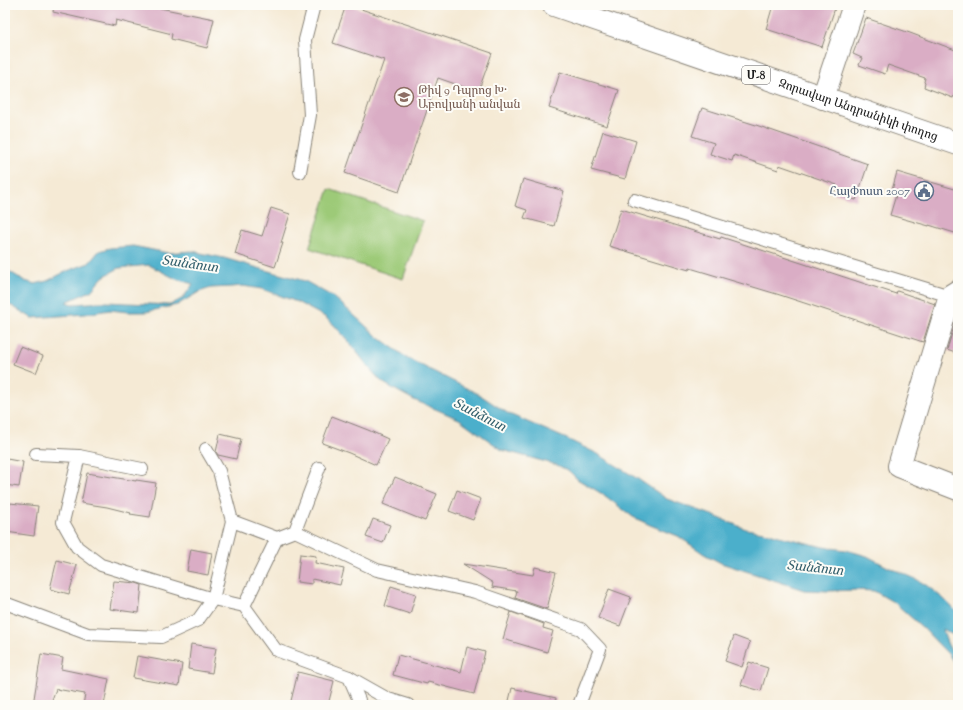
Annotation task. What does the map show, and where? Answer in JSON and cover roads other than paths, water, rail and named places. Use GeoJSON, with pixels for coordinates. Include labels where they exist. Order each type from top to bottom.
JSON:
{"type":"FeatureCollection","features":[{"type":"Feature","properties":{"kind":"main road"},"geometry":{"type":"LineString","coordinates":[[823,98],[854,5]]}},
{"type":"Feature","properties":{"kind":"main road","name":"Զորավար Անդրանիկի փողոց"},"geometry":{"type":"LineString","coordinates":[[561,6],[958,144]]}},
{"type":"Feature","properties":{"kind":"main road"},"geometry":{"type":"LineString","coordinates":[[954,293],[899,466],[958,490]]}},
{"type":"Feature","properties":{"kind":"lane"},"geometry":{"type":"LineString","coordinates":[[300,172],[310,115],[305,40],[314,5]]}},
{"type":"Feature","properties":{"kind":"lane"},"geometry":{"type":"LineString","coordinates":[[634,200],[954,293]]}},
{"type":"Feature","properties":{"kind":"lane"},"geometry":{"type":"LineString","coordinates":[[5,603],[88,634],[161,637],[198,620],[213,599],[232,521],[219,471],[206,448]]}},
{"type":"Feature","properties":{"kind":"lane"},"geometry":{"type":"LineString","coordinates":[[36,454],[79,456],[142,470]]}},
{"type":"Feature","properties":{"kind":"lane"},"geometry":{"type":"LineString","coordinates":[[79,456],[63,522],[77,547],[101,565],[213,599],[244,606],[276,650],[350,677],[387,702],[408,705]]}},
{"type":"Feature","properties":{"kind":"lane"},"geometry":{"type":"LineString","coordinates":[[295,531],[318,468]]}},
{"type":"Feature","properties":{"kind":"lane"},"geometry":{"type":"LineString","coordinates":[[232,521],[277,538],[295,531],[377,570],[475,592],[581,629],[600,650],[579,705]]}},
{"type":"Feature","properties":{"kind":"lane"},"geometry":{"type":"LineString","coordinates":[[244,606],[277,538]]}},
{"type":"Feature","properties":{"kind":"lane"},"geometry":{"type":"LineString","coordinates":[[350,677],[360,700],[358,705]]}},
{"type":"Feature","properties":{"kind":"water","name":"Տանձուտ"},"geometry":{"type":"Polygon","coordinates":[[[133,246],[168,253],[192,251],[224,258],[305,281],[335,298],[378,337],[407,358],[480,395],[509,414],[598,454],[667,499],[746,529],[769,533],[823,547],[846,550],[867,556],[916,579],[944,599],[958,613],[958,638],[943,629],[948,645],[958,660],[958,669],[949,655],[923,628],[895,603],[874,591],[804,590],[721,563],[704,554],[678,536],[633,517],[604,495],[577,479],[569,471],[557,465],[502,450],[459,419],[414,400],[382,382],[334,325],[325,317],[297,302],[262,289],[243,286],[211,288],[199,292],[177,305],[146,312],[110,310],[85,314],[32,318],[5,302],[5,269],[25,281],[35,284],[47,281],[67,271],[89,263],[99,251],[110,248],[133,246]],[[149,265],[119,268],[103,277],[91,291],[66,302],[72,304],[106,302],[170,305],[183,298],[193,284],[176,279],[149,265]]]}},
{"type":"Feature","properties":{"kind":"place","name":"Թիվ 9 Դպրոց Խ․ Աբովյանի անվան"},"geometry":{"type":"Point","coordinates":[404,97]}},
{"type":"Feature","properties":{"kind":"place","name":"ՀայՓոստ 2007"},"geometry":{"type":"Point","coordinates":[924,191]}}]}
